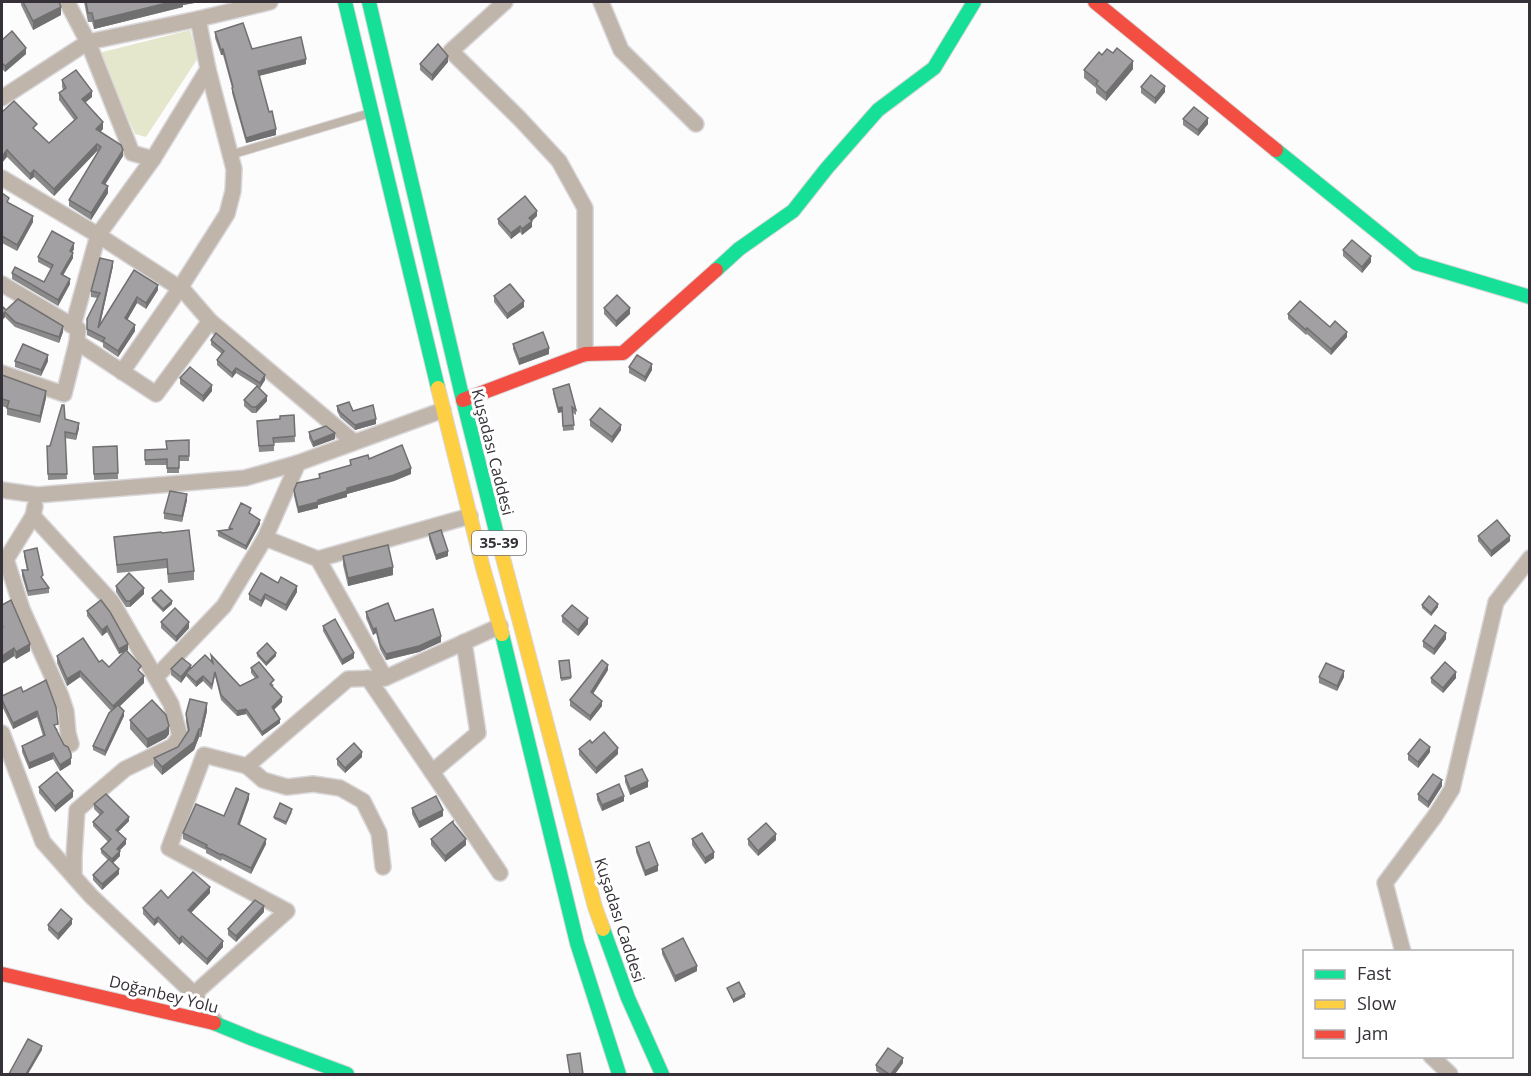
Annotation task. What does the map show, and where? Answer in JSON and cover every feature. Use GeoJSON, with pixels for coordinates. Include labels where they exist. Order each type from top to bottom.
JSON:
{"type":"FeatureCollection","features":[{"type":"Feature","properties":{"kind":"main road","name":"35-39"},"geometry":{"type":"LineString","coordinates":[[345,2],[443,410],[500,626],[577,943],[619,1074]]}},
{"type":"Feature","properties":{"kind":"main road","name":"Kuşadası Caddesi"},"geometry":{"type":"LineString","coordinates":[[369,2],[463,400],[595,907],[628,998],[662,1074]]}},
{"type":"Feature","properties":{"kind":"main road"},"geometry":{"type":"LineString","coordinates":[[463,400],[585,354],[623,354],[739,249],[793,212],[827,168],[878,110],[934,68],[974,2]]}},
{"type":"Feature","properties":{"kind":"main road"},"geometry":{"type":"LineString","coordinates":[[1095,2],[1416,263],[1530,297]]}},
{"type":"Feature","properties":{"kind":"main road","name":"Doğanbey Yolu"},"geometry":{"type":"LineString","coordinates":[[2,974],[216,1023],[347,1074]]}},
{"type":"Feature","properties":{"kind":"street"},"geometry":{"type":"LineString","coordinates":[[67,2],[88,42],[132,153],[153,159]]}},
{"type":"Feature","properties":{"kind":"street"},"geometry":{"type":"LineString","coordinates":[[2,98],[88,42],[270,2]]}},
{"type":"Feature","properties":{"kind":"street"},"geometry":{"type":"LineString","coordinates":[[505,2],[452,51],[560,161],[585,208],[585,354]]}},
{"type":"Feature","properties":{"kind":"street"},"geometry":{"type":"LineString","coordinates":[[601,2],[621,50],[696,124]]}},
{"type":"Feature","properties":{"kind":"street"},"geometry":{"type":"LineString","coordinates":[[122,372],[180,288],[227,214],[233,191],[234,169],[208,69],[198,19]]}},
{"type":"Feature","properties":{"kind":"street"},"geometry":{"type":"LineString","coordinates":[[73,326],[98,235],[153,159],[208,69]]}},
{"type":"Feature","properties":{"kind":"street"},"geometry":{"type":"LineString","coordinates":[[2,178],[98,235],[184,291],[210,321],[354,442]]}},
{"type":"Feature","properties":{"kind":"street"},"geometry":{"type":"LineString","coordinates":[[2,284],[78,329],[77,342],[63,394],[2,373]]}},
{"type":"Feature","properties":{"kind":"street"},"geometry":{"type":"LineString","coordinates":[[77,342],[156,394],[210,321]]}},
{"type":"Feature","properties":{"kind":"street"},"geometry":{"type":"LineString","coordinates":[[2,490],[37,495],[245,477],[298,463],[443,410]]}},
{"type":"Feature","properties":{"kind":"street"},"geometry":{"type":"LineString","coordinates":[[156,677],[224,606],[265,538],[298,463]]}},
{"type":"Feature","properties":{"kind":"street"},"geometry":{"type":"LineString","coordinates":[[37,495],[33,516],[4,562],[22,609],[61,696],[66,711],[71,744]]}},
{"type":"Feature","properties":{"kind":"street"},"geometry":{"type":"LineString","coordinates":[[33,516],[112,602],[171,704],[180,736],[173,746],[125,769],[77,810],[74,876]]}},
{"type":"Feature","properties":{"kind":"street"},"geometry":{"type":"LineString","coordinates":[[265,538],[318,559],[470,516]]}},
{"type":"Feature","properties":{"kind":"street"},"geometry":{"type":"LineString","coordinates":[[1404,950],[1385,883],[1435,816],[1452,789],[1496,602],[1530,558]]}},
{"type":"Feature","properties":{"kind":"street"},"geometry":{"type":"LineString","coordinates":[[318,559],[385,678]]}},
{"type":"Feature","properties":{"kind":"street"},"geometry":{"type":"LineString","coordinates":[[247,766],[348,679],[385,678],[500,626]]}},
{"type":"Feature","properties":{"kind":"street"},"geometry":{"type":"LineString","coordinates":[[432,772],[478,733],[464,642]]}},
{"type":"Feature","properties":{"kind":"street"},"geometry":{"type":"LineString","coordinates":[[368,678],[500,873]]}},
{"type":"Feature","properties":{"kind":"street"},"geometry":{"type":"LineString","coordinates":[[2,733],[43,842],[92,896],[194,994],[216,1023]]}},
{"type":"Feature","properties":{"kind":"street"},"geometry":{"type":"LineString","coordinates":[[194,994],[287,911],[169,848],[204,755],[247,766],[263,780],[287,787],[313,784],[340,788],[363,801],[379,833],[383,867]]}},
{"type":"Feature","properties":{"kind":"street"},"geometry":{"type":"LineString","coordinates":[[1433,1058],[1450,1074]]}},
{"type":"Feature","properties":{"kind":"lane"},"geometry":{"type":"LineString","coordinates":[[230,155],[372,112]]}},
{"type":"Feature","properties":{"kind":"green space"},"geometry":{"type":"Polygon","coordinates":[[[190,30],[198,58],[146,137],[135,134],[99,53],[190,30]]]}},
{"type":"Feature","properties":{"kind":"building"},"geometry":{"type":"Polygon","coordinates":[[[23,2],[59,2],[61,7],[33,21],[23,2]]]}},
{"type":"Feature","properties":{"kind":"building"},"geometry":{"type":"Polygon","coordinates":[[[86,2],[171,2],[94,21],[92,13],[88,13],[86,2]]]}},
{"type":"Feature","properties":{"kind":"building"},"geometry":{"type":"Polygon","coordinates":[[[243,23],[252,49],[301,37],[306,59],[258,71],[276,129],[246,138],[223,49],[221,50],[215,32],[243,23]]]}},
{"type":"Feature","properties":{"kind":"building"},"geometry":{"type":"Polygon","coordinates":[[[12,31],[26,48],[5,66],[2,63],[2,40],[12,31]]]}},
{"type":"Feature","properties":{"kind":"building"},"geometry":{"type":"Polygon","coordinates":[[[438,44],[448,56],[432,75],[420,64],[438,44]]]}},
{"type":"Feature","properties":{"kind":"building"},"geometry":{"type":"Polygon","coordinates":[[[1117,48],[1133,61],[1106,93],[1096,84],[1098,81],[1084,70],[1099,52],[1102,55],[1107,49],[1113,53],[1117,48]]]}},
{"type":"Feature","properties":{"kind":"building"},"geometry":{"type":"Polygon","coordinates":[[[76,70],[92,91],[82,99],[103,122],[96,129],[121,145],[123,150],[102,183],[108,186],[91,213],[69,200],[101,147],[97,144],[54,189],[34,170],[30,174],[7,150],[2,157],[2,112],[14,101],[37,124],[33,128],[49,143],[77,118],[59,93],[66,88],[62,80],[76,70]]]}},
{"type":"Feature","properties":{"kind":"building"},"geometry":{"type":"Polygon","coordinates":[[[1151,75],[1165,86],[1155,98],[1141,87],[1151,75]]]}},
{"type":"Feature","properties":{"kind":"building"},"geometry":{"type":"Polygon","coordinates":[[[1194,107],[1208,118],[1198,130],[1183,119],[1194,107]]]}},
{"type":"Feature","properties":{"kind":"building"},"geometry":{"type":"Polygon","coordinates":[[[2,193],[9,198],[7,202],[33,216],[17,245],[2,236],[2,193]]]}},
{"type":"Feature","properties":{"kind":"building"},"geometry":{"type":"Polygon","coordinates":[[[525,196],[537,211],[529,218],[532,221],[522,229],[520,226],[511,233],[498,219],[525,196]]]}},
{"type":"Feature","properties":{"kind":"building"},"geometry":{"type":"Polygon","coordinates":[[[52,231],[74,243],[70,251],[73,253],[61,274],[70,279],[58,300],[12,273],[15,267],[44,282],[53,265],[38,257],[52,231]]]}},
{"type":"Feature","properties":{"kind":"building"},"geometry":{"type":"Polygon","coordinates":[[[1352,240],[1371,256],[1362,267],[1343,250],[1352,240]]]}},
{"type":"Feature","properties":{"kind":"building"},"geometry":{"type":"Polygon","coordinates":[[[100,258],[113,261],[98,328],[134,270],[158,285],[146,303],[137,297],[125,318],[135,325],[118,351],[103,341],[105,338],[87,329],[87,319],[100,293],[91,291],[100,258]]]}},
{"type":"Feature","properties":{"kind":"building"},"geometry":{"type":"Polygon","coordinates":[[[510,284],[524,301],[507,314],[494,296],[510,284]]]}},
{"type":"Feature","properties":{"kind":"building"},"geometry":{"type":"Polygon","coordinates":[[[617,295],[630,308],[616,321],[604,308],[617,295]]]}},
{"type":"Feature","properties":{"kind":"building"},"geometry":{"type":"Polygon","coordinates":[[[18,299],[63,326],[59,337],[15,322],[5,312],[2,315],[2,306],[6,310],[18,299]]]}},
{"type":"Feature","properties":{"kind":"building"},"geometry":{"type":"Polygon","coordinates":[[[1300,301],[1330,327],[1335,321],[1347,332],[1331,349],[1288,314],[1300,301]]]}},
{"type":"Feature","properties":{"kind":"building"},"geometry":{"type":"Polygon","coordinates":[[[543,332],[549,348],[519,359],[513,344],[543,332]]]}},
{"type":"Feature","properties":{"kind":"building"},"geometry":{"type":"Polygon","coordinates":[[[216,333],[265,375],[260,383],[236,368],[232,373],[217,360],[224,351],[211,340],[216,333]]]}},
{"type":"Feature","properties":{"kind":"building"},"geometry":{"type":"Polygon","coordinates":[[[23,344],[48,355],[41,370],[15,361],[23,344]]]}},
{"type":"Feature","properties":{"kind":"building"},"geometry":{"type":"Polygon","coordinates":[[[637,355],[652,364],[645,377],[629,367],[637,355]]]}},
{"type":"Feature","properties":{"kind":"building"},"geometry":{"type":"Polygon","coordinates":[[[190,367],[212,385],[203,396],[180,378],[190,367]]]}},
{"type":"Feature","properties":{"kind":"building"},"geometry":{"type":"Polygon","coordinates":[[[2,375],[46,391],[40,416],[7,408],[9,401],[2,399],[2,375]]]}},
{"type":"Feature","properties":{"kind":"building"},"geometry":{"type":"Polygon","coordinates":[[[569,384],[576,410],[572,407],[574,425],[563,426],[562,407],[558,408],[553,389],[569,384]]]}},
{"type":"Feature","properties":{"kind":"building"},"geometry":{"type":"Polygon","coordinates":[[[257,386],[267,396],[256,407],[252,407],[244,400],[257,386]]]}},
{"type":"Feature","properties":{"kind":"building"},"geometry":{"type":"Polygon","coordinates":[[[349,402],[353,411],[373,405],[376,419],[355,425],[340,412],[337,406],[349,402]]]}},
{"type":"Feature","properties":{"kind":"building"},"geometry":{"type":"Polygon","coordinates":[[[62,405],[64,405],[65,419],[79,423],[76,434],[65,432],[67,474],[48,474],[47,446],[50,446],[62,405]]]}},
{"type":"Feature","properties":{"kind":"building"},"geometry":{"type":"Polygon","coordinates":[[[600,408],[621,425],[612,437],[590,420],[600,408]]]}},
{"type":"Feature","properties":{"kind":"building"},"geometry":{"type":"Polygon","coordinates":[[[294,415],[295,436],[273,438],[274,445],[259,446],[257,421],[294,415]]]}},
{"type":"Feature","properties":{"kind":"building"},"geometry":{"type":"Polygon","coordinates":[[[326,426],[335,433],[313,442],[309,432],[326,426]]]}},
{"type":"Feature","properties":{"kind":"building"},"geometry":{"type":"Polygon","coordinates":[[[189,440],[189,456],[179,456],[179,468],[167,468],[167,459],[145,460],[145,450],[167,449],[166,441],[189,440]]]}},
{"type":"Feature","properties":{"kind":"building"},"geometry":{"type":"Polygon","coordinates":[[[402,445],[411,468],[347,488],[347,491],[298,507],[294,490],[297,483],[320,478],[319,474],[351,465],[350,460],[368,455],[369,459],[402,445]]]}},
{"type":"Feature","properties":{"kind":"building"},"geometry":{"type":"Polygon","coordinates":[[[117,446],[118,473],[94,474],[93,447],[117,446]]]}},
{"type":"Feature","properties":{"kind":"building"},"geometry":{"type":"Polygon","coordinates":[[[170,491],[187,494],[182,516],[164,513],[170,491]]]}},
{"type":"Feature","properties":{"kind":"building"},"geometry":{"type":"Polygon","coordinates":[[[241,503],[251,508],[249,513],[260,520],[246,546],[218,531],[233,529],[229,528],[241,503]]]}},
{"type":"Feature","properties":{"kind":"building"},"geometry":{"type":"Polygon","coordinates":[[[1497,520],[1510,536],[1491,551],[1478,536],[1497,520]]]}},
{"type":"Feature","properties":{"kind":"building"},"geometry":{"type":"Polygon","coordinates":[[[189,530],[194,571],[168,574],[167,559],[117,565],[114,537],[189,530]]]}},
{"type":"Feature","properties":{"kind":"building"},"geometry":{"type":"Polygon","coordinates":[[[441,530],[448,551],[436,555],[429,534],[441,530]]]}},
{"type":"Feature","properties":{"kind":"building"},"geometry":{"type":"Polygon","coordinates":[[[388,545],[393,567],[348,578],[343,556],[388,545]]]}},
{"type":"Feature","properties":{"kind":"building"},"geometry":{"type":"Polygon","coordinates":[[[37,548],[43,575],[41,577],[49,588],[28,591],[22,570],[28,570],[24,551],[37,548]]]}},
{"type":"Feature","properties":{"kind":"building"},"geometry":{"type":"Polygon","coordinates":[[[129,573],[144,588],[130,601],[126,601],[116,586],[129,573]]]}},
{"type":"Feature","properties":{"kind":"building"},"geometry":{"type":"Polygon","coordinates":[[[261,573],[278,583],[281,577],[297,586],[286,605],[265,594],[261,601],[249,594],[261,573]]]}},
{"type":"Feature","properties":{"kind":"building"},"geometry":{"type":"Polygon","coordinates":[[[161,590],[172,601],[163,609],[152,598],[161,590]]]}},
{"type":"Feature","properties":{"kind":"building"},"geometry":{"type":"Polygon","coordinates":[[[1429,596],[1438,604],[1431,613],[1422,605],[1429,596]]]}},
{"type":"Feature","properties":{"kind":"building"},"geometry":{"type":"Polygon","coordinates":[[[11,600],[30,644],[16,652],[14,648],[2,656],[2,605],[11,600]]]}},
{"type":"Feature","properties":{"kind":"building"},"geometry":{"type":"Polygon","coordinates":[[[101,600],[128,644],[119,649],[107,626],[102,630],[87,611],[101,600]]]}},
{"type":"Feature","properties":{"kind":"building"},"geometry":{"type":"Polygon","coordinates":[[[388,603],[395,621],[433,609],[441,636],[419,646],[386,654],[380,644],[376,628],[373,629],[366,612],[388,603]]]}},
{"type":"Feature","properties":{"kind":"building"},"geometry":{"type":"Polygon","coordinates":[[[572,605],[588,618],[578,630],[562,616],[572,605]]]}},
{"type":"Feature","properties":{"kind":"building"},"geometry":{"type":"Polygon","coordinates":[[[175,608],[189,622],[176,637],[161,622],[175,608]]]}},
{"type":"Feature","properties":{"kind":"building"},"geometry":{"type":"Polygon","coordinates":[[[335,619],[354,653],[342,660],[323,626],[335,619]]]}},
{"type":"Feature","properties":{"kind":"building"},"geometry":{"type":"Polygon","coordinates":[[[1435,625],[1446,633],[1434,649],[1423,641],[1435,625]]]}},
{"type":"Feature","properties":{"kind":"building"},"geometry":{"type":"Polygon","coordinates":[[[83,638],[99,662],[102,660],[109,667],[126,650],[141,666],[138,670],[144,676],[113,706],[80,671],[67,679],[57,656],[83,638]]]}},
{"type":"Feature","properties":{"kind":"building"},"geometry":{"type":"Polygon","coordinates":[[[267,643],[276,653],[266,663],[257,653],[267,643]]]}},
{"type":"Feature","properties":{"kind":"building"},"geometry":{"type":"Polygon","coordinates":[[[205,655],[213,663],[211,655],[240,686],[258,677],[251,668],[259,662],[274,680],[270,684],[282,697],[272,707],[280,719],[262,732],[246,709],[237,711],[221,695],[215,672],[212,685],[203,676],[196,682],[186,673],[205,655]]]}},
{"type":"Feature","properties":{"kind":"building"},"geometry":{"type":"Polygon","coordinates":[[[182,658],[191,665],[181,677],[171,669],[182,658]]]}},
{"type":"Feature","properties":{"kind":"building"},"geometry":{"type":"Polygon","coordinates":[[[569,660],[571,677],[561,678],[559,661],[569,660]]]}},
{"type":"Feature","properties":{"kind":"building"},"geometry":{"type":"Polygon","coordinates":[[[602,660],[608,665],[591,692],[602,701],[590,716],[570,700],[602,660]]]}},
{"type":"Feature","properties":{"kind":"building"},"geometry":{"type":"Polygon","coordinates":[[[1445,662],[1456,672],[1443,688],[1431,678],[1445,662]]]}},
{"type":"Feature","properties":{"kind":"building"},"geometry":{"type":"Polygon","coordinates":[[[1326,663],[1344,671],[1337,686],[1319,677],[1326,663]]]}},
{"type":"Feature","properties":{"kind":"building"},"geometry":{"type":"Polygon","coordinates":[[[46,680],[56,707],[58,724],[54,725],[71,754],[71,758],[60,765],[53,753],[29,763],[22,746],[45,735],[37,711],[13,723],[2,700],[2,696],[21,687],[23,692],[46,680]]]}},
{"type":"Feature","properties":{"kind":"building"},"geometry":{"type":"Polygon","coordinates":[[[190,699],[207,703],[201,729],[194,742],[162,767],[154,758],[178,747],[189,730],[186,714],[190,699]]]}},
{"type":"Feature","properties":{"kind":"building"},"geometry":{"type":"Polygon","coordinates":[[[152,700],[166,715],[169,726],[166,730],[147,739],[130,720],[152,700]]]}},
{"type":"Feature","properties":{"kind":"building"},"geometry":{"type":"Polygon","coordinates":[[[118,705],[124,711],[105,751],[93,746],[109,713],[118,705]]]}},
{"type":"Feature","properties":{"kind":"building"},"geometry":{"type":"Polygon","coordinates":[[[604,732],[618,748],[596,768],[579,749],[590,740],[592,743],[604,732]]]}},
{"type":"Feature","properties":{"kind":"building"},"geometry":{"type":"Polygon","coordinates":[[[1420,739],[1430,747],[1418,762],[1408,754],[1420,739]]]}},
{"type":"Feature","properties":{"kind":"building"},"geometry":{"type":"Polygon","coordinates":[[[354,743],[362,752],[345,768],[337,759],[354,743]]]}},
{"type":"Feature","properties":{"kind":"building"},"geometry":{"type":"Polygon","coordinates":[[[642,769],[648,781],[630,789],[625,776],[642,769]]]}},
{"type":"Feature","properties":{"kind":"building"},"geometry":{"type":"Polygon","coordinates":[[[57,772],[73,791],[55,806],[39,787],[57,772]]]}},
{"type":"Feature","properties":{"kind":"building"},"geometry":{"type":"Polygon","coordinates":[[[1433,774],[1442,780],[1428,802],[1418,794],[1433,774]]]}},
{"type":"Feature","properties":{"kind":"building"},"geometry":{"type":"Polygon","coordinates":[[[619,784],[624,796],[602,805],[597,794],[619,784]]]}},
{"type":"Feature","properties":{"kind":"building"},"geometry":{"type":"Polygon","coordinates":[[[236,788],[249,794],[238,824],[266,839],[251,868],[221,855],[183,833],[196,804],[224,816],[236,788]]]}},
{"type":"Feature","properties":{"kind":"building"},"geometry":{"type":"Polygon","coordinates":[[[106,794],[129,817],[116,830],[126,839],[117,849],[120,851],[112,859],[101,849],[111,839],[93,822],[103,812],[94,804],[106,794]]]}},
{"type":"Feature","properties":{"kind":"building"},"geometry":{"type":"Polygon","coordinates":[[[436,796],[443,810],[419,822],[412,808],[436,796]]]}},
{"type":"Feature","properties":{"kind":"building"},"geometry":{"type":"Polygon","coordinates":[[[280,803],[292,809],[286,822],[274,817],[280,803]]]}},
{"type":"Feature","properties":{"kind":"building"},"geometry":{"type":"Polygon","coordinates":[[[453,821],[466,839],[445,856],[431,839],[453,821]]]}},
{"type":"Feature","properties":{"kind":"building"},"geometry":{"type":"Polygon","coordinates":[[[766,823],[776,834],[758,851],[748,839],[766,823]]]}},
{"type":"Feature","properties":{"kind":"building"},"geometry":{"type":"Polygon","coordinates":[[[702,833],[714,852],[705,858],[692,839],[702,833]]]}},
{"type":"Feature","properties":{"kind":"building"},"geometry":{"type":"Polygon","coordinates":[[[649,842],[658,865],[645,871],[636,847],[649,842]]]}},
{"type":"Feature","properties":{"kind":"building"},"geometry":{"type":"Polygon","coordinates":[[[109,859],[119,869],[102,884],[93,875],[109,859]]]}},
{"type":"Feature","properties":{"kind":"building"},"geometry":{"type":"Polygon","coordinates":[[[193,872],[210,887],[188,910],[223,941],[207,959],[182,936],[179,939],[158,917],[154,920],[143,908],[161,890],[168,898],[193,872]]]}},
{"type":"Feature","properties":{"kind":"building"},"geometry":{"type":"Polygon","coordinates":[[[255,900],[264,906],[236,936],[228,929],[255,900]]]}},
{"type":"Feature","properties":{"kind":"building"},"geometry":{"type":"Polygon","coordinates":[[[61,909],[72,919],[58,934],[48,925],[61,909]]]}},
{"type":"Feature","properties":{"kind":"building"},"geometry":{"type":"Polygon","coordinates":[[[683,938],[697,966],[675,976],[662,949],[683,938]]]}},
{"type":"Feature","properties":{"kind":"building"},"geometry":{"type":"Polygon","coordinates":[[[739,982],[745,994],[733,1000],[727,988],[739,982]]]}},
{"type":"Feature","properties":{"kind":"building"},"geometry":{"type":"Polygon","coordinates":[[[28,1039],[42,1046],[26,1074],[9,1074],[28,1039]]]}},
{"type":"Feature","properties":{"kind":"building"},"geometry":{"type":"Polygon","coordinates":[[[888,1048],[903,1058],[891,1074],[876,1065],[888,1048]]]}},
{"type":"Feature","properties":{"kind":"building"},"geometry":{"type":"Polygon","coordinates":[[[580,1053],[583,1074],[570,1074],[567,1055],[580,1053]]]}},
{"type":"Feature","properties":{"kind":"traffic: fast"},"geometry":{"type":"LineString","coordinates":[[345,2],[438,388]]}},
{"type":"Feature","properties":{"kind":"traffic: fast"},"geometry":{"type":"LineString","coordinates":[[369,2],[498,539]]}},
{"type":"Feature","properties":{"kind":"traffic: fast"},"geometry":{"type":"LineString","coordinates":[[716,270],[739,249],[793,211],[878,110],[934,68],[974,2]]}},
{"type":"Feature","properties":{"kind":"traffic: fast"},"geometry":{"type":"LineString","coordinates":[[1276,150],[1416,263],[1530,297]]}},
{"type":"Feature","properties":{"kind":"traffic: fast"},"geometry":{"type":"LineString","coordinates":[[502,634],[577,943],[619,1074]]}},
{"type":"Feature","properties":{"kind":"traffic: fast"},"geometry":{"type":"LineString","coordinates":[[603,929],[628,998],[662,1074]]}},
{"type":"Feature","properties":{"kind":"traffic: fast"},"geometry":{"type":"LineString","coordinates":[[214,1023],[347,1074]]}},
{"type":"Feature","properties":{"kind":"traffic: slow"},"geometry":{"type":"LineString","coordinates":[[438,388],[502,634]]}},
{"type":"Feature","properties":{"kind":"traffic: slow"},"geometry":{"type":"LineString","coordinates":[[498,539],[595,907],[603,929]]}},
{"type":"Feature","properties":{"kind":"traffic: jam"},"geometry":{"type":"LineString","coordinates":[[1095,2],[1276,150]]}},
{"type":"Feature","properties":{"kind":"traffic: jam"},"geometry":{"type":"LineString","coordinates":[[463,400],[585,354],[623,353],[716,270]]}},
{"type":"Feature","properties":{"kind":"traffic: jam"},"geometry":{"type":"LineString","coordinates":[[2,974],[214,1023]]}}]}
